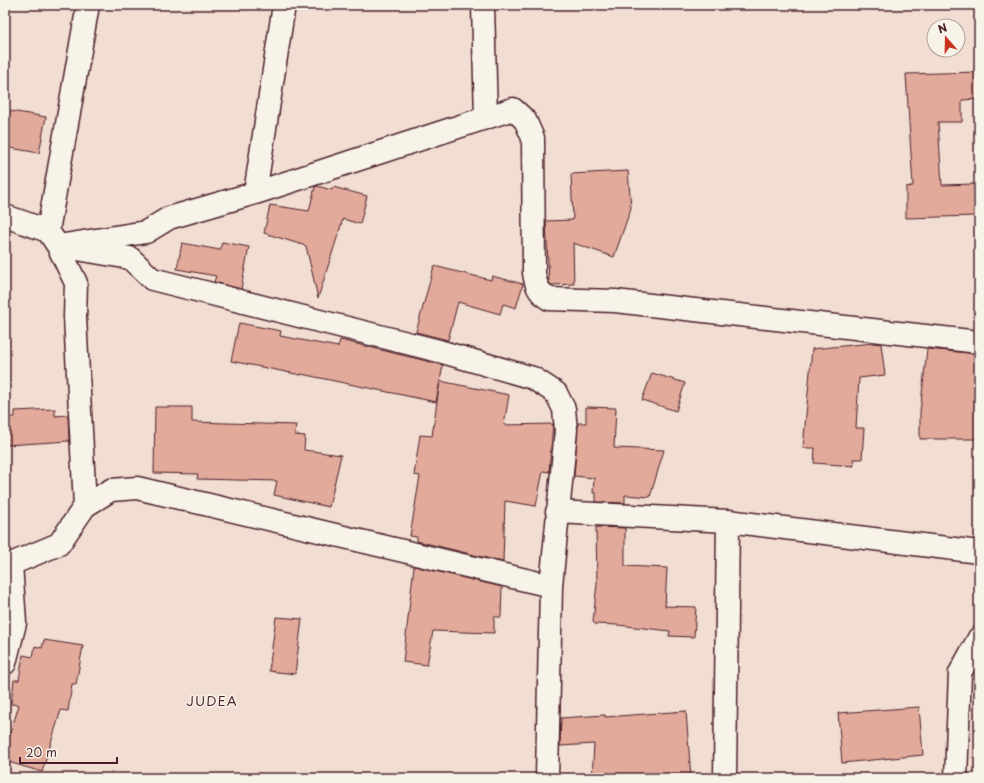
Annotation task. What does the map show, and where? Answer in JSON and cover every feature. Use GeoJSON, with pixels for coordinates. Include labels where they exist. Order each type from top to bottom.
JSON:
{"type":"FeatureCollection","features":[{"type":"Feature","properties":{"kind":"street"},"geometry":{"type":"LineString","coordinates":[[85,506],[75,317],[76,283],[53,239],[88,5]]}},
{"type":"Feature","properties":{"kind":"street"},"geometry":{"type":"LineString","coordinates":[[256,193],[284,5]]}},
{"type":"Feature","properties":{"kind":"street"},"geometry":{"type":"LineString","coordinates":[[483,5],[486,118]]}},
{"type":"Feature","properties":{"kind":"street"},"geometry":{"type":"LineString","coordinates":[[53,239],[146,232],[169,218],[256,193],[513,109],[525,120],[532,138],[534,273],[536,285],[541,294],[548,299],[615,301],[979,342]]}},
{"type":"Feature","properties":{"kind":"street"},"geometry":{"type":"LineString","coordinates":[[5,216],[53,239],[130,258],[152,279],[440,351],[534,378],[556,393],[564,409],[566,430],[551,586],[547,778]]}},
{"type":"Feature","properties":{"kind":"street"},"geometry":{"type":"LineString","coordinates":[[5,663],[15,623],[8,564],[59,544],[85,506],[111,490],[137,488],[551,586]]}},
{"type":"Feature","properties":{"kind":"street"},"geometry":{"type":"LineString","coordinates":[[557,512],[728,521],[979,552]]}},
{"type":"Feature","properties":{"kind":"street"},"geometry":{"type":"LineString","coordinates":[[725,778],[728,521]]}},
{"type":"Feature","properties":{"kind":"street"},"geometry":{"type":"LineString","coordinates":[[956,778],[970,673],[979,638]]}},
{"type":"Feature","properties":{"kind":"building"},"geometry":{"type":"Polygon","coordinates":[[[979,72],[979,99],[962,100],[962,122],[938,122],[942,185],[974,184],[975,216],[906,218],[906,187],[913,186],[906,74],[979,72]]]}},
{"type":"Feature","properties":{"kind":"building"},"geometry":{"type":"Polygon","coordinates":[[[5,110],[46,117],[39,153],[5,147],[5,110]]]}},
{"type":"Feature","properties":{"kind":"building"},"geometry":{"type":"Polygon","coordinates":[[[628,171],[631,208],[614,257],[573,243],[574,284],[551,285],[549,282],[546,221],[573,220],[571,174],[628,171]]]}},
{"type":"Feature","properties":{"kind":"building"},"geometry":{"type":"Polygon","coordinates":[[[317,186],[332,190],[333,187],[367,196],[360,224],[343,219],[318,298],[306,246],[264,233],[270,205],[309,211],[315,187],[317,186]]]}},
{"type":"Feature","properties":{"kind":"building"},"geometry":{"type":"Polygon","coordinates":[[[222,242],[249,247],[241,289],[214,282],[216,276],[177,269],[182,243],[220,250],[222,242]]]}},
{"type":"Feature","properties":{"kind":"building"},"geometry":{"type":"Polygon","coordinates":[[[434,266],[491,280],[492,276],[523,284],[516,308],[503,304],[500,314],[458,302],[448,340],[416,332],[434,266]]]}},
{"type":"Feature","properties":{"kind":"building"},"geometry":{"type":"Polygon","coordinates":[[[239,323],[281,331],[280,336],[338,347],[340,340],[443,365],[436,402],[231,361],[239,323]]]}},
{"type":"Feature","properties":{"kind":"building"},"geometry":{"type":"Polygon","coordinates":[[[873,343],[881,344],[885,375],[859,378],[856,428],[864,428],[862,459],[853,459],[854,466],[814,463],[815,448],[803,448],[812,349],[873,343]]]}},
{"type":"Feature","properties":{"kind":"building"},"geometry":{"type":"Polygon","coordinates":[[[927,349],[979,354],[979,439],[920,439],[920,412],[927,349]]]}},
{"type":"Feature","properties":{"kind":"building"},"geometry":{"type":"Polygon","coordinates":[[[652,373],[685,383],[676,411],[642,400],[652,373]]]}},
{"type":"Feature","properties":{"kind":"building"},"geometry":{"type":"Polygon","coordinates":[[[440,381],[509,395],[504,425],[553,424],[549,472],[543,471],[536,506],[505,501],[503,562],[417,541],[417,537],[410,536],[420,476],[414,475],[420,435],[432,436],[440,381]]]}},
{"type":"Feature","properties":{"kind":"building"},"geometry":{"type":"Polygon","coordinates":[[[155,407],[192,407],[192,422],[296,425],[295,435],[305,436],[304,450],[341,455],[329,507],[274,495],[277,481],[197,479],[198,474],[154,473],[155,407]]]}},
{"type":"Feature","properties":{"kind":"building"},"geometry":{"type":"Polygon","coordinates":[[[586,407],[616,408],[614,448],[664,450],[650,497],[625,495],[625,503],[596,502],[596,493],[593,493],[594,478],[574,476],[578,423],[586,423],[586,407]]]}},
{"type":"Feature","properties":{"kind":"building"},"geometry":{"type":"Polygon","coordinates":[[[55,409],[55,416],[68,415],[69,441],[6,445],[5,417],[15,417],[15,411],[55,409]]]}},
{"type":"Feature","properties":{"kind":"building"},"geometry":{"type":"Polygon","coordinates":[[[596,527],[625,528],[625,566],[667,568],[665,606],[696,607],[694,637],[669,636],[670,631],[595,624],[593,622],[597,583],[596,527]]]}},
{"type":"Feature","properties":{"kind":"building"},"geometry":{"type":"Polygon","coordinates":[[[414,566],[502,587],[501,617],[494,617],[494,633],[433,631],[427,665],[403,662],[414,566]]]}},
{"type":"Feature","properties":{"kind":"building"},"geometry":{"type":"Polygon","coordinates":[[[276,617],[302,619],[295,674],[269,671],[276,617]]]}},
{"type":"Feature","properties":{"kind":"building"},"geometry":{"type":"Polygon","coordinates":[[[44,640],[83,646],[76,684],[72,684],[68,711],[61,710],[42,772],[5,761],[5,751],[19,705],[11,704],[14,680],[19,680],[23,655],[33,657],[35,646],[42,648],[44,640]]]}},
{"type":"Feature","properties":{"kind":"building"},"geometry":{"type":"Polygon","coordinates":[[[919,707],[923,755],[842,763],[838,713],[919,707]]]}},
{"type":"Feature","properties":{"kind":"building"},"geometry":{"type":"Polygon","coordinates":[[[686,711],[691,778],[592,778],[594,744],[560,746],[561,718],[605,715],[605,717],[686,711]]]}},
{"type":"Feature","properties":{"kind":"district","name":"JUDEA"},"geometry":{"type":"Point","coordinates":[212,700]}}]}
